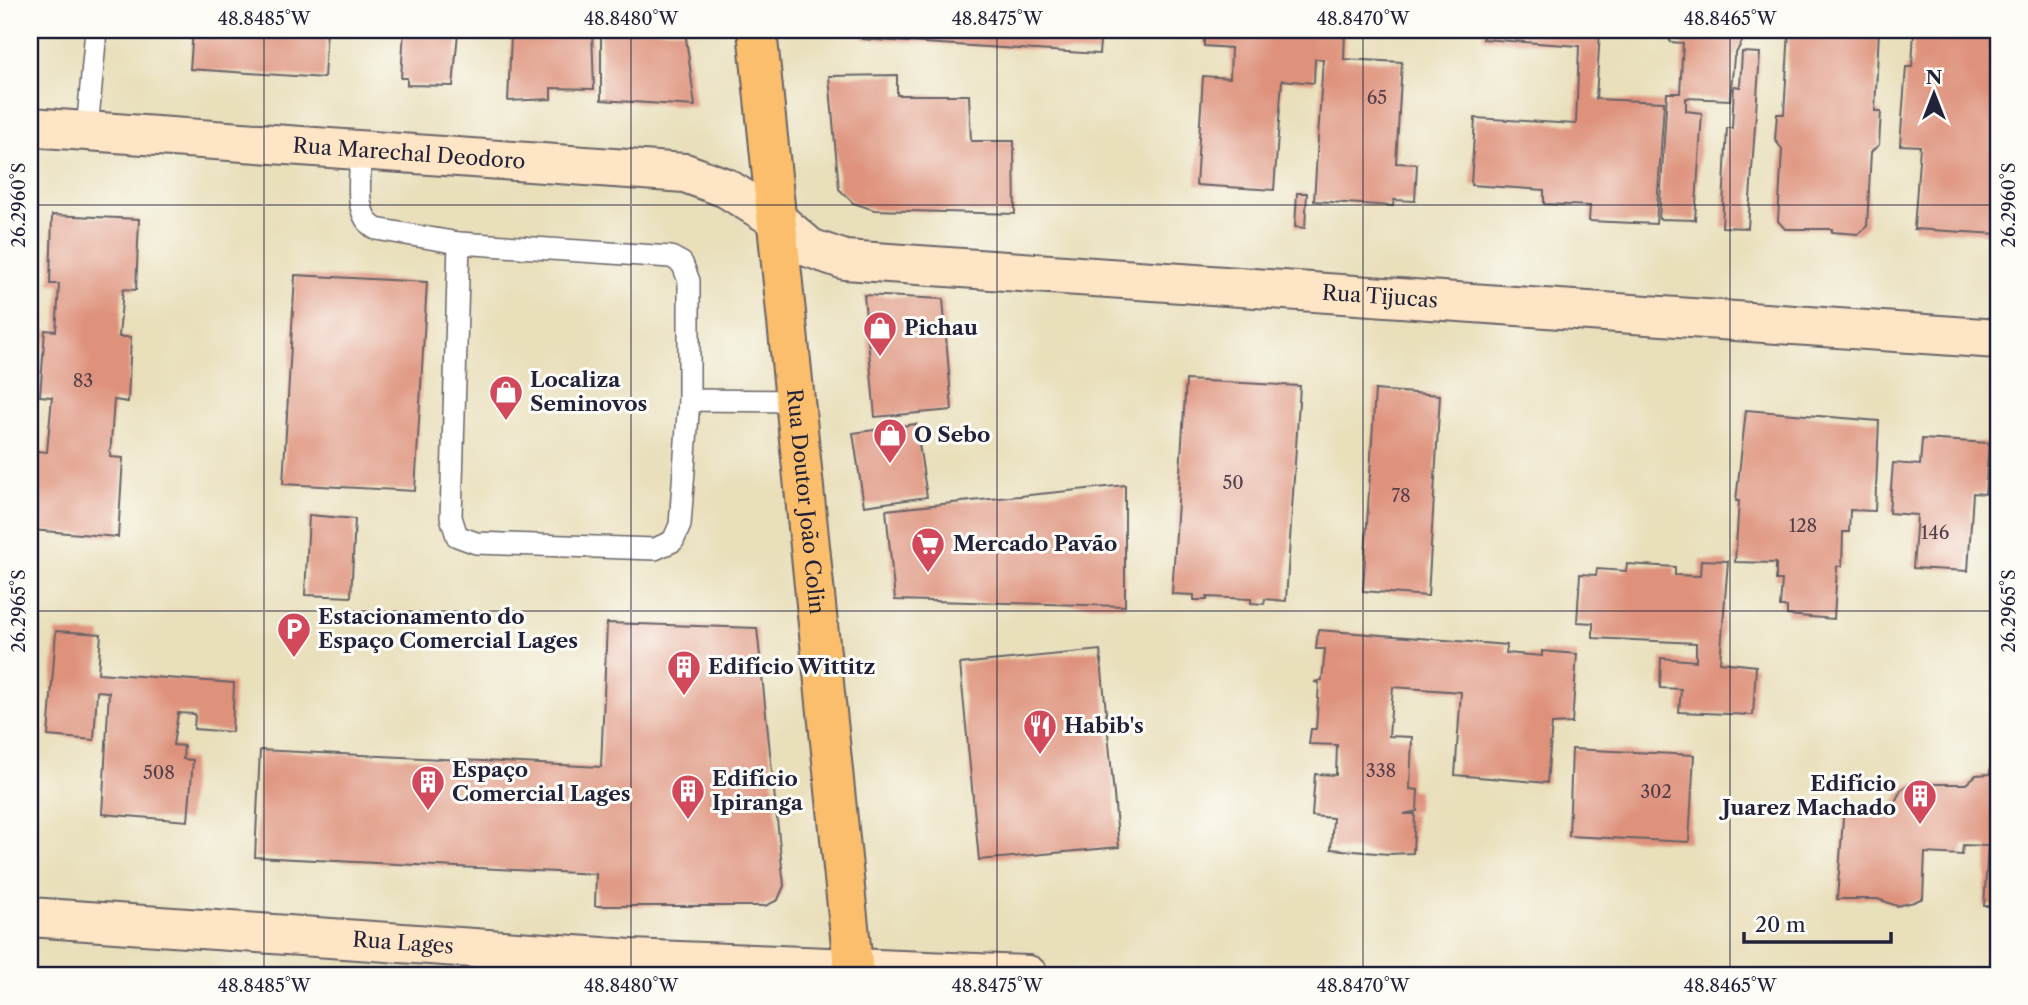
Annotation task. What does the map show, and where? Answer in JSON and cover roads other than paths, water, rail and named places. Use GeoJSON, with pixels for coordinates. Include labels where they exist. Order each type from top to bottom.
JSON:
{"type":"FeatureCollection","features":[{"type":"Feature","properties":{"kind":"main road","name":"Rua Doutor João Colin"},"geometry":{"type":"LineString","coordinates":[[757,30],[853,971]]}},
{"type":"Feature","properties":{"kind":"main road","name":"Rua Marechal Deodoro"},"geometry":{"type":"LineString","coordinates":[[30,127],[685,173],[726,188],[776,219]]}},
{"type":"Feature","properties":{"kind":"main road","name":"Rua Tijucas"},"geometry":{"type":"LineString","coordinates":[[776,219],[810,248],[845,260],[1998,339]]}},
{"type":"Feature","properties":{"kind":"main road","name":"Rua Lages"},"geometry":{"type":"LineString","coordinates":[[30,917],[631,959],[853,971],[1028,975]]}},
{"type":"Feature","properties":{"kind":"lane"},"geometry":{"type":"LineString","coordinates":[[87,131],[96,30]]}},
{"type":"Feature","properties":{"kind":"lane"},"geometry":{"type":"LineString","coordinates":[[361,150],[361,211],[365,223],[376,229],[459,243],[671,257],[682,263],[689,281],[689,400],[680,525],[673,541],[655,549],[476,543],[457,536],[451,517],[459,243]]}},
{"type":"Feature","properties":{"kind":"lane"},"geometry":{"type":"LineString","coordinates":[[689,400],[795,401]]}},
{"type":"Feature","properties":{"kind":"place","name":"Pichau"},"geometry":{"type":"Point","coordinates":[880,358]}},
{"type":"Feature","properties":{"kind":"place","name":"Localiza Seminovos"},"geometry":{"type":"Point","coordinates":[506,422]}},
{"type":"Feature","properties":{"kind":"place","name":"O Sebo"},"geometry":{"type":"Point","coordinates":[890,465]}},
{"type":"Feature","properties":{"kind":"place","name":"Mercado Pavão"},"geometry":{"type":"Point","coordinates":[928,574]}},
{"type":"Feature","properties":{"kind":"place","name":"Estacionamento do Espaço Comercial Lages"},"geometry":{"type":"Point","coordinates":[294,659]}},
{"type":"Feature","properties":{"kind":"place","name":"Edifício Wittitz"},"geometry":{"type":"Point","coordinates":[684,697]}},
{"type":"Feature","properties":{"kind":"place","name":"Habib's"},"geometry":{"type":"Point","coordinates":[1040,756]}},
{"type":"Feature","properties":{"kind":"place","name":"Espaço Comercial Lages"},"geometry":{"type":"Point","coordinates":[428,812]}},
{"type":"Feature","properties":{"kind":"place","name":"Edifício Ipiranga"},"geometry":{"type":"Point","coordinates":[688,821]}},
{"type":"Feature","properties":{"kind":"place","name":"Edifício Juarez Machado"},"geometry":{"type":"Point","coordinates":[1920,826]}}]}
